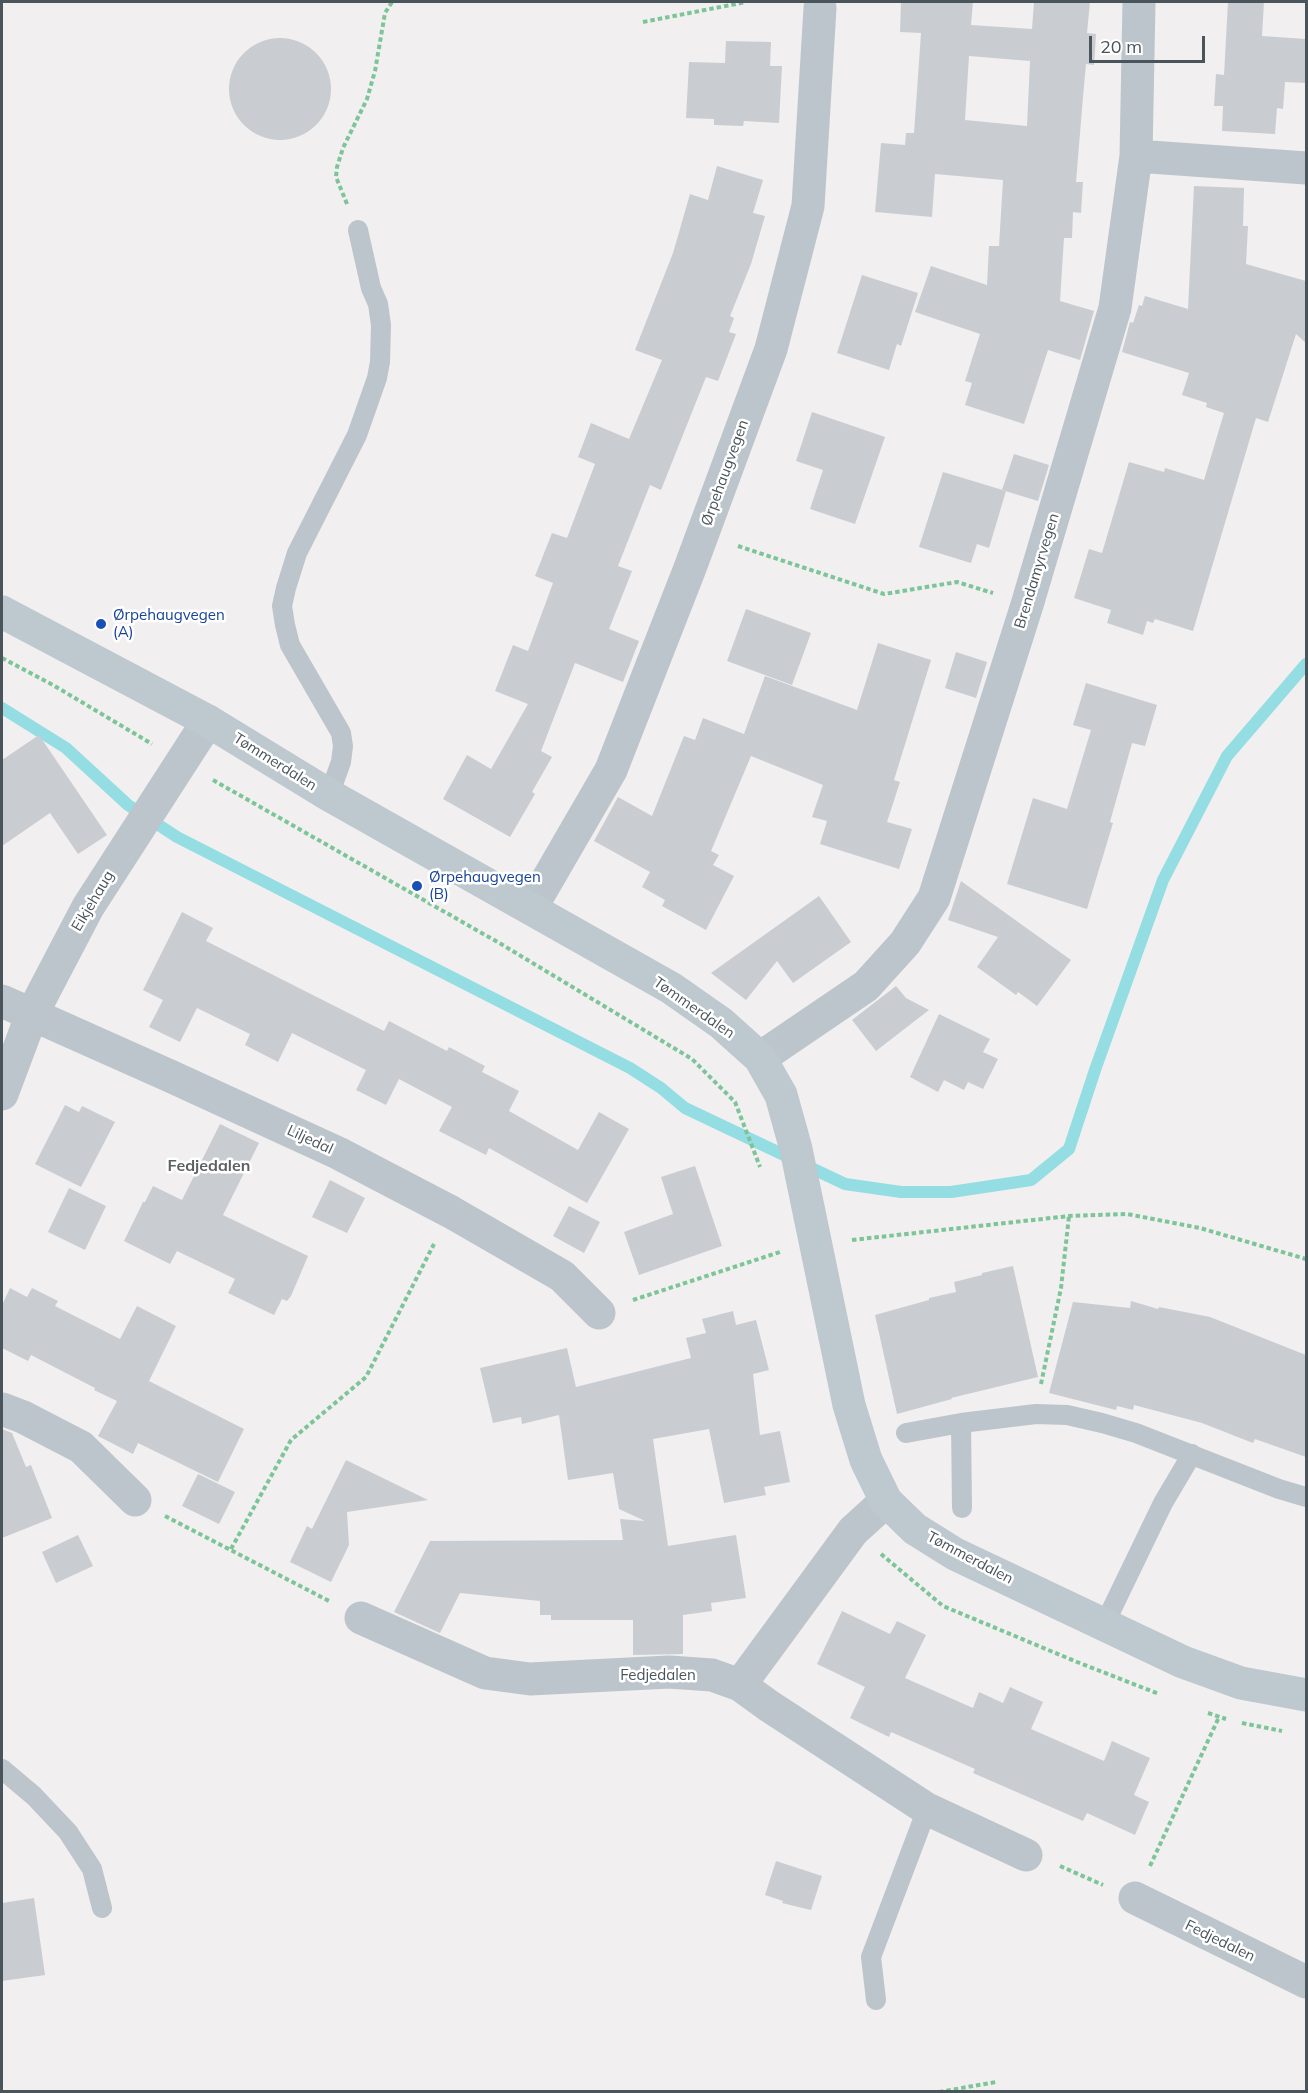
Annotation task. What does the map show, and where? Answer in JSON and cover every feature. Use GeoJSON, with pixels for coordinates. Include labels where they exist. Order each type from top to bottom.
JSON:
{"type":"FeatureCollection","features":[{"type":"Feature","properties":{"kind":"street","name":"Brendamyrvegen"},"geometry":{"type":"LineString","coordinates":[[760,1058],[866,986],[906,943],[934,898],[1027,605],[1115,308],[1136,156],[1139,2]]}},
{"type":"Feature","properties":{"kind":"street","name":"Ørpehaugvegen"},"geometry":{"type":"LineString","coordinates":[[531,908],[611,770],[690,568],[771,349],[808,206],[820,8]]}},
{"type":"Feature","properties":{"kind":"street"},"geometry":{"type":"LineString","coordinates":[[1136,156],[1306,168]]}},
{"type":"Feature","properties":{"kind":"street","name":"Tømmerdalen"},"geometry":{"type":"LineString","coordinates":[[2,612],[208,721],[329,795],[671,988],[720,1023],[760,1058],[781,1095],[796,1149],[849,1405],[866,1460],[886,1501],[915,1529],[955,1554],[1105,1623],[1183,1662],[1241,1683],[1306,1695]]}},
{"type":"Feature","properties":{"kind":"street","name":"Eikjehaug"},"geometry":{"type":"LineString","coordinates":[[2,1094],[32,1014],[88,907],[208,721]]}},
{"type":"Feature","properties":{"kind":"street","name":"Liljedal"},"geometry":{"type":"LineString","coordinates":[[2,1001],[338,1153],[451,1212],[562,1276],[599,1313]]}},
{"type":"Feature","properties":{"kind":"street"},"geometry":{"type":"LineString","coordinates":[[2,1409],[81,1447],[135,1500]]}},
{"type":"Feature","properties":{"kind":"street"},"geometry":{"type":"LineString","coordinates":[[740,1685],[853,1531],[886,1501]]}},
{"type":"Feature","properties":{"kind":"street","name":"Fedjedalen"},"geometry":{"type":"LineString","coordinates":[[361,1618],[485,1673],[530,1679],[669,1672],[712,1676],[740,1685],[927,1809],[1026,1855]]}},
{"type":"Feature","properties":{"kind":"street","name":"Fedjedalen"},"geometry":{"type":"LineString","coordinates":[[1135,1898],[1306,1982]]}},
{"type":"Feature","properties":{"kind":"lane"},"geometry":{"type":"LineString","coordinates":[[329,795],[341,762],[343,746],[341,733],[291,645],[282,606],[297,553],[357,435],[377,378],[381,325],[378,304],[371,288],[358,230]]}},
{"type":"Feature","properties":{"kind":"lane"},"geometry":{"type":"LineString","coordinates":[[906,1433],[961,1423],[1036,1414],[1067,1415],[1102,1422],[1192,1454],[1279,1489],[1306,1497]]}},
{"type":"Feature","properties":{"kind":"lane"},"geometry":{"type":"LineString","coordinates":[[961,1423],[962,1508]]}},
{"type":"Feature","properties":{"kind":"lane"},"geometry":{"type":"LineString","coordinates":[[1105,1623],[1163,1503],[1192,1454]]}},
{"type":"Feature","properties":{"kind":"lane"},"geometry":{"type":"LineString","coordinates":[[2,1769],[34,1796],[68,1832],[92,1869],[102,1908]]}},
{"type":"Feature","properties":{"kind":"lane"},"geometry":{"type":"LineString","coordinates":[[876,2000],[870,1957],[927,1809]]}},
{"type":"Feature","properties":{"kind":"path"},"geometry":{"type":"LineString","coordinates":[[358,230],[336,177],[337,167],[343,148],[367,99],[375,71],[385,13],[392,2]]}},
{"type":"Feature","properties":{"kind":"path"},"geometry":{"type":"LineString","coordinates":[[643,22],[746,2]]}},
{"type":"Feature","properties":{"kind":"path"},"geometry":{"type":"LineString","coordinates":[[732,544],[884,594],[957,582],[1027,605]]}},
{"type":"Feature","properties":{"kind":"path"},"geometry":{"type":"LineString","coordinates":[[2,658],[53,685],[413,896],[501,944],[692,1059],[735,1102],[761,1170]]}},
{"type":"Feature","properties":{"kind":"path"},"geometry":{"type":"LineString","coordinates":[[231,1549],[291,1440],[366,1377],[451,1212]]}},
{"type":"Feature","properties":{"kind":"path"},"geometry":{"type":"LineString","coordinates":[[841,1242],[1069,1216],[1127,1214],[1200,1228],[1306,1259]]}},
{"type":"Feature","properties":{"kind":"path"},"geometry":{"type":"LineString","coordinates":[[1036,1414],[1045,1359],[1061,1288],[1069,1216]]}},
{"type":"Feature","properties":{"kind":"path"},"geometry":{"type":"LineString","coordinates":[[776,1242],[780,1264]]}},
{"type":"Feature","properties":{"kind":"path"},"geometry":{"type":"LineString","coordinates":[[599,1313],[778,1252]]}},
{"type":"Feature","properties":{"kind":"path"},"geometry":{"type":"LineString","coordinates":[[135,1500],[361,1618]]}},
{"type":"Feature","properties":{"kind":"path"},"geometry":{"type":"LineString","coordinates":[[853,1531],[944,1606],[1164,1696]]}},
{"type":"Feature","properties":{"kind":"path"},"geometry":{"type":"LineString","coordinates":[[1197,1709],[1230,1720]]}},
{"type":"Feature","properties":{"kind":"path"},"geometry":{"type":"LineString","coordinates":[[1026,1855],[1047,1861],[1135,1898],[1219,1717]]}},
{"type":"Feature","properties":{"kind":"path"},"geometry":{"type":"LineString","coordinates":[[1240,1723],[1284,1731]]}},
{"type":"Feature","properties":{"kind":"path"},"geometry":{"type":"LineString","coordinates":[[939,2091],[996,2082]]}},
{"type":"Feature","properties":{"kind":"building"},"geometry":{"type":"Polygon","coordinates":[[[901,2],[973,2],[971,25],[1032,29],[1034,2],[1090,2],[1087,33],[1096,34],[1094,65],[1086,64],[1083,97],[1076,182],[1083,182],[1081,213],[1073,212],[1072,238],[1064,238],[1060,301],[1094,311],[1080,360],[1048,350],[1024,424],[965,405],[972,383],[965,381],[980,334],[915,312],[931,266],[987,285],[989,246],[999,246],[1003,180],[935,174],[932,217],[875,212],[881,143],[905,145],[906,133],[914,133],[921,33],[900,32],[901,2]],[[969,56],[965,120],[1027,126],[1030,61],[969,56]]]}},
{"type":"Feature","properties":{"kind":"building"},"geometry":{"type":"Polygon","coordinates":[[[1228,2],[1264,2],[1262,36],[1306,39],[1306,83],[1285,82],[1283,109],[1277,108],[1275,134],[1222,131],[1223,106],[1214,106],[1216,74],[1224,75],[1228,2]]]}},
{"type":"Feature","properties":{"kind":"building"},"geometry":{"type":"Polygon","coordinates":[[[280,38],[299,42],[316,53],[327,70],[331,89],[327,108],[316,125],[299,136],[280,140],[261,136],[244,125],[233,108],[229,89],[233,70],[244,53],[261,42],[280,38]]]}},
{"type":"Feature","properties":{"kind":"building"},"geometry":{"type":"Polygon","coordinates":[[[726,41],[771,42],[770,66],[782,66],[779,123],[744,121],[743,126],[714,125],[714,119],[686,118],[689,62],[725,63],[726,41]]]}},
{"type":"Feature","properties":{"kind":"building"},"geometry":{"type":"Polygon","coordinates":[[[717,166],[763,180],[753,213],[765,216],[751,264],[730,316],[734,318],[729,332],[736,334],[718,381],[706,377],[661,490],[650,485],[618,566],[632,571],[609,629],[639,641],[623,682],[575,663],[541,751],[552,757],[532,792],[535,794],[510,837],[443,799],[467,755],[491,769],[528,704],[495,691],[513,645],[528,651],[553,583],[535,576],[552,533],[567,538],[595,464],[578,457],[591,423],[629,439],[662,360],[635,350],[673,253],[690,194],[708,200],[717,166]]]}},
{"type":"Feature","properties":{"kind":"building"},"geometry":{"type":"Polygon","coordinates":[[[1194,186],[1244,188],[1243,226],[1248,226],[1246,264],[1306,281],[1306,343],[1296,334],[1268,422],[1256,418],[1193,631],[1155,619],[1153,623],[1147,621],[1143,635],[1107,623],[1111,610],[1074,598],[1089,549],[1102,553],[1129,462],[1164,472],[1165,468],[1204,480],[1224,413],[1206,407],[1207,403],[1182,395],[1189,373],[1122,352],[1130,322],[1133,323],[1139,305],[1142,306],[1145,296],[1188,309],[1194,186]]]}},
{"type":"Feature","properties":{"kind":"building"},"geometry":{"type":"Polygon","coordinates":[[[862,275],[918,293],[901,346],[897,344],[889,370],[837,353],[862,275]]]}},
{"type":"Feature","properties":{"kind":"building"},"geometry":{"type":"Polygon","coordinates":[[[812,412],[885,437],[855,524],[810,509],[823,470],[796,461],[812,412]]]}},
{"type":"Feature","properties":{"kind":"building"},"geometry":{"type":"Polygon","coordinates":[[[1014,454],[1049,465],[1038,501],[1002,490],[1014,454]]]}},
{"type":"Feature","properties":{"kind":"building"},"geometry":{"type":"Polygon","coordinates":[[[943,472],[1006,491],[989,548],[977,544],[971,563],[919,547],[943,472]]]}},
{"type":"Feature","properties":{"kind":"building"},"geometry":{"type":"Polygon","coordinates":[[[746,609],[811,633],[792,685],[727,661],[746,609]]]}},
{"type":"Feature","properties":{"kind":"building"},"geometry":{"type":"Polygon","coordinates":[[[878,643],[931,660],[894,780],[900,782],[887,822],[912,829],[899,869],[820,844],[827,821],[812,817],[823,785],[751,756],[711,851],[719,855],[713,865],[734,876],[706,930],[662,906],[665,900],[642,887],[650,872],[594,841],[618,797],[652,816],[684,736],[695,740],[703,718],[744,734],[765,676],[857,710],[878,643]]]}},
{"type":"Feature","properties":{"kind":"building"},"geometry":{"type":"Polygon","coordinates":[[[956,652],[987,662],[976,698],[945,688],[956,652]]]}},
{"type":"Feature","properties":{"kind":"building"},"geometry":{"type":"Polygon","coordinates":[[[1086,683],[1157,705],[1145,746],[1132,743],[1110,822],[1113,823],[1087,909],[1007,884],[1033,798],[1067,809],[1091,730],[1073,725],[1086,683]]]}},
{"type":"Feature","properties":{"kind":"building"},"geometry":{"type":"Polygon","coordinates":[[[39,735],[107,835],[78,854],[50,813],[2,846],[2,760],[39,735]]]}},
{"type":"Feature","properties":{"kind":"building"},"geometry":{"type":"Polygon","coordinates":[[[961,881],[1071,960],[1037,1006],[1018,992],[1016,995],[977,967],[998,937],[948,920],[961,881]]]}},
{"type":"Feature","properties":{"kind":"building"},"geometry":{"type":"Polygon","coordinates":[[[819,896],[851,942],[793,983],[777,961],[746,1000],[711,973],[819,896]]]}},
{"type":"Feature","properties":{"kind":"building"},"geometry":{"type":"Polygon","coordinates":[[[182,912],[213,928],[206,941],[384,1031],[389,1021],[447,1051],[449,1047],[485,1066],[482,1072],[519,1091],[509,1111],[578,1150],[599,1112],[629,1129],[587,1203],[489,1148],[486,1155],[439,1131],[452,1107],[399,1079],[386,1105],[356,1090],[366,1070],[292,1033],[278,1062],[245,1045],[250,1034],[197,1008],[180,1042],[149,1027],[163,1000],[143,990],[182,912]]]}},
{"type":"Feature","properties":{"kind":"building"},"geometry":{"type":"Polygon","coordinates":[[[896,986],[906,998],[929,1010],[876,1051],[852,1020],[896,986]]]}},
{"type":"Feature","properties":{"kind":"building"},"geometry":{"type":"Polygon","coordinates":[[[939,1014],[990,1039],[983,1052],[998,1059],[983,1089],[968,1082],[964,1090],[944,1080],[938,1092],[910,1077],[939,1014]]]}},
{"type":"Feature","properties":{"kind":"building"},"geometry":{"type":"Polygon","coordinates":[[[65,1105],[79,1112],[82,1106],[115,1122],[81,1187],[35,1164],[65,1105]]]}},
{"type":"Feature","properties":{"kind":"building"},"geometry":{"type":"Polygon","coordinates":[[[220,1124],[259,1143],[223,1215],[308,1256],[291,1296],[287,1301],[282,1299],[274,1315],[228,1293],[235,1279],[177,1251],[170,1264],[124,1241],[153,1186],[182,1200],[220,1124]]]}},
{"type":"Feature","properties":{"kind":"building"},"geometry":{"type":"Polygon","coordinates":[[[695,1166],[722,1246],[639,1275],[624,1232],[673,1214],[661,1177],[695,1166]]]}},
{"type":"Feature","properties":{"kind":"building"},"geometry":{"type":"Polygon","coordinates":[[[330,1180],[365,1198],[347,1233],[312,1217],[330,1180]]]}},
{"type":"Feature","properties":{"kind":"building"},"geometry":{"type":"Polygon","coordinates":[[[69,1188],[106,1206],[85,1250],[48,1232],[69,1188]]]}},
{"type":"Feature","properties":{"kind":"building"},"geometry":{"type":"Polygon","coordinates":[[[569,1206],[600,1222],[584,1253],[553,1236],[569,1206]]]}},
{"type":"Feature","properties":{"kind":"building"},"geometry":{"type":"Polygon","coordinates":[[[1013,1266],[1038,1377],[897,1414],[875,1315],[956,1292],[954,1282],[1013,1266]]]}},
{"type":"Feature","properties":{"kind":"building"},"geometry":{"type":"Polygon","coordinates":[[[10,1288],[27,1297],[32,1288],[58,1301],[55,1306],[120,1339],[137,1306],[176,1326],[149,1381],[244,1429],[218,1482],[138,1443],[133,1454],[98,1436],[117,1401],[31,1355],[28,1361],[2,1348],[2,1305],[10,1288]]]}},
{"type":"Feature","properties":{"kind":"building"},"geometry":{"type":"Polygon","coordinates":[[[1131,1301],[1158,1309],[1159,1307],[1210,1317],[1306,1355],[1306,1457],[1255,1439],[1253,1443],[1202,1423],[1134,1405],[1133,1410],[1117,1406],[1116,1410],[1049,1393],[1073,1302],[1130,1308],[1131,1301]]]}},
{"type":"Feature","properties":{"kind":"building"},"geometry":{"type":"Polygon","coordinates":[[[733,1311],[736,1325],[756,1320],[769,1370],[753,1374],[760,1435],[780,1431],[790,1482],[764,1487],[766,1495],[724,1503],[709,1429],[653,1439],[668,1546],[736,1535],[746,1598],[711,1603],[712,1611],[683,1615],[683,1654],[633,1655],[633,1620],[551,1620],[551,1615],[540,1615],[540,1601],[460,1593],[440,1633],[394,1612],[430,1541],[623,1540],[620,1519],[645,1521],[619,1509],[613,1473],[568,1480],[559,1415],[522,1424],[521,1417],[493,1423],[480,1368],[567,1348],[576,1387],[691,1358],[686,1338],[706,1333],[702,1319],[733,1311]]]}},
{"type":"Feature","properties":{"kind":"building"},"geometry":{"type":"Polygon","coordinates":[[[2,1429],[12,1433],[26,1467],[31,1465],[52,1518],[2,1538],[2,1429]]]}},
{"type":"Feature","properties":{"kind":"building"},"geometry":{"type":"Polygon","coordinates":[[[346,1460],[428,1500],[347,1512],[349,1545],[331,1582],[290,1562],[307,1526],[312,1529],[346,1460]]]}},
{"type":"Feature","properties":{"kind":"building"},"geometry":{"type":"Polygon","coordinates":[[[198,1474],[235,1492],[219,1524],[182,1506],[198,1474]]]}},
{"type":"Feature","properties":{"kind":"building"},"geometry":{"type":"Polygon","coordinates":[[[78,1535],[93,1566],[56,1583],[42,1552],[78,1535]]]}},
{"type":"Feature","properties":{"kind":"building"},"geometry":{"type":"Polygon","coordinates":[[[842,1611],[890,1634],[897,1621],[926,1635],[905,1678],[973,1708],[979,1692],[1003,1703],[1010,1687],[1043,1702],[1031,1729],[1104,1761],[1112,1741],[1150,1758],[1134,1795],[1149,1802],[1135,1835],[1087,1813],[1083,1821],[973,1773],[975,1769],[891,1732],[889,1737],[850,1718],[865,1687],[817,1664],[842,1611]]]}},
{"type":"Feature","properties":{"kind":"building"},"geometry":{"type":"Polygon","coordinates":[[[776,1861],[822,1876],[811,1910],[782,1903],[783,1901],[765,1895],[776,1861]]]}},
{"type":"Feature","properties":{"kind":"building"},"geometry":{"type":"Polygon","coordinates":[[[34,1898],[45,1975],[2,1981],[2,1903],[34,1898]]]}},
{"type":"Feature","properties":{"kind":"waterway"},"geometry":{"type":"LineString","coordinates":[[2,708],[66,748],[128,805],[177,837],[630,1068],[661,1088],[685,1108],[845,1184],[901,1192],[951,1192],[1031,1180],[1069,1149],[1163,880],[1227,756],[1306,664]]}},
{"type":"Feature","properties":{"kind":"place","name":"Ørpehaugvegen (A)"},"geometry":{"type":"Point","coordinates":[101,624]}},
{"type":"Feature","properties":{"kind":"place","name":"Ørpehaugvegen (B)"},"geometry":{"type":"Point","coordinates":[417,886]}},
{"type":"Feature","properties":{"kind":"district","name":"Fedjedalen"},"geometry":{"type":"Point","coordinates":[209,1166]}}]}
